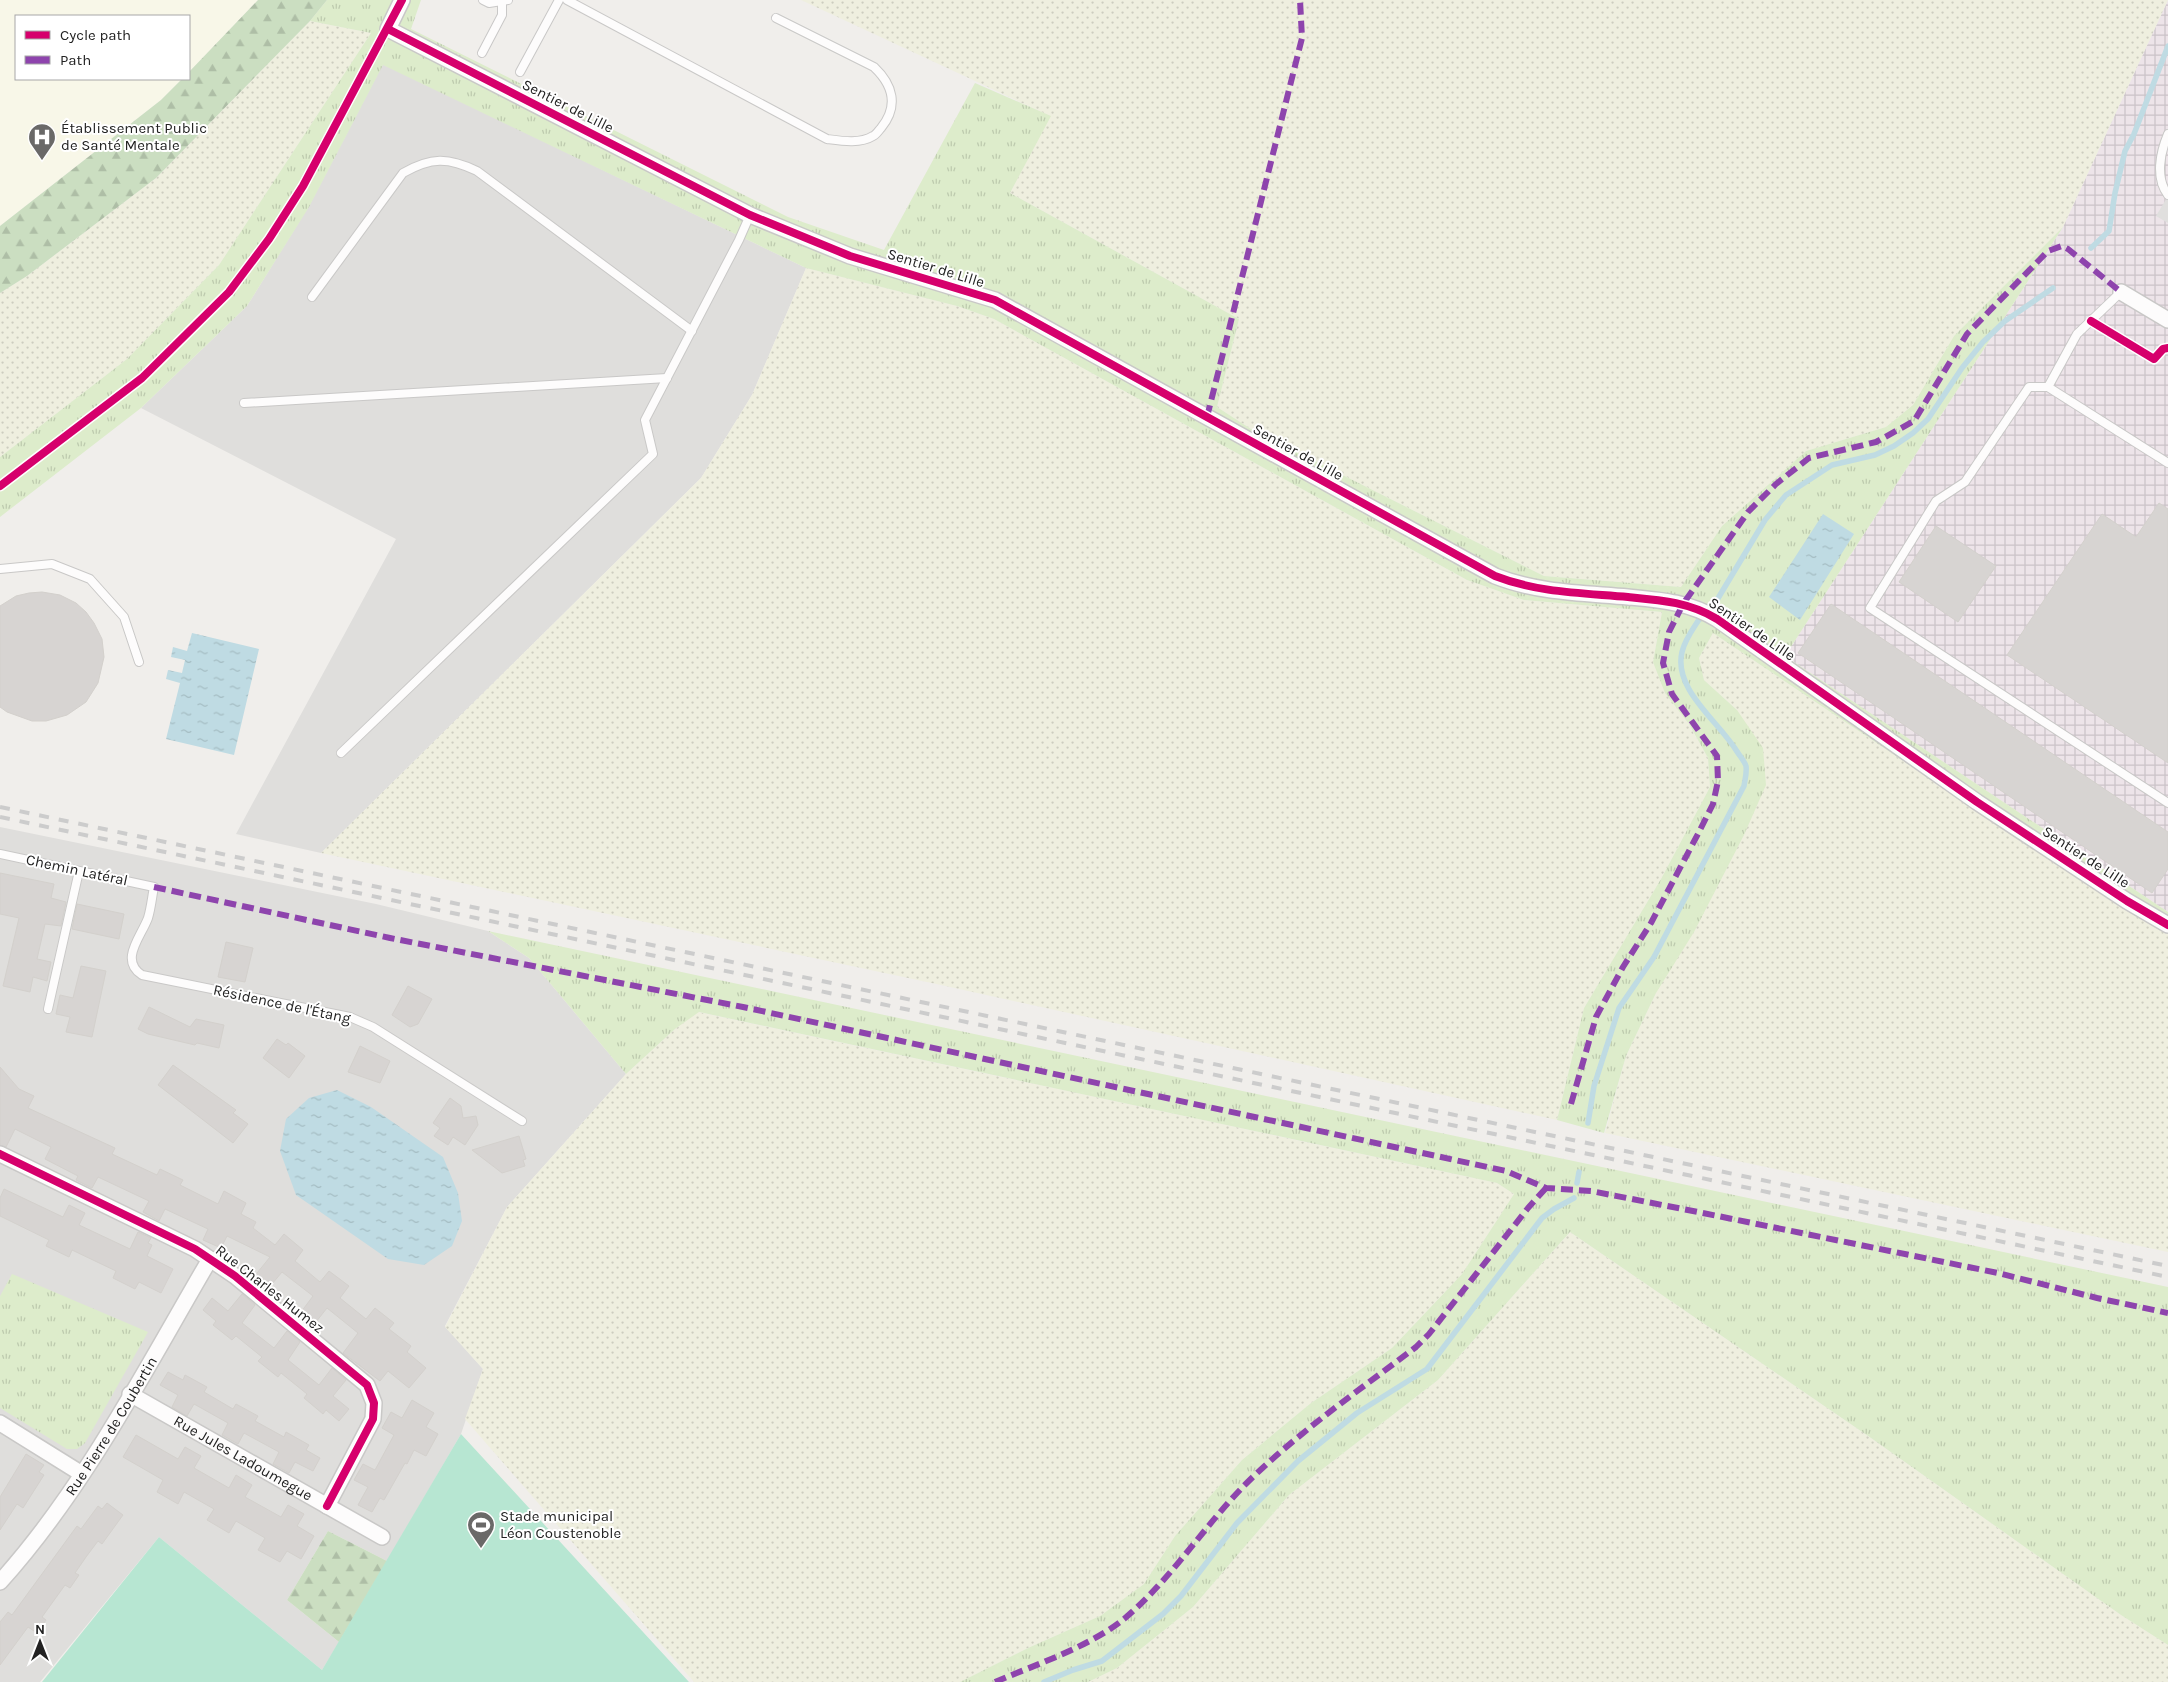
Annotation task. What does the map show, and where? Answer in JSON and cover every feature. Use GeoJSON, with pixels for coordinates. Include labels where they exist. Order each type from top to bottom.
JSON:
{"type":"FeatureCollection","features":[{"type":"Feature","properties":{"kind":"street","name":"Sentier de Lille"},"geometry":{"type":"LineString","coordinates":[[402,0],[388,29],[750,215],[850,256],[994,300],[1474,565],[1507,581],[1544,590],[1664,600],[1700,610],[1717,619],[1976,802],[2127,901],[2168,925]]}},
{"type":"Feature","properties":{"kind":"street"},"geometry":{"type":"LineString","coordinates":[[2121,292],[2168,320]]}},
{"type":"Feature","properties":{"kind":"street","name":"Rue Charles Humez"},"geometry":{"type":"LineString","coordinates":[[0,1154],[181,1242],[210,1259],[235,1276],[361,1378],[372,1394],[375,1412],[327,1506]]}},
{"type":"Feature","properties":{"kind":"street","name":"Rue Pierre de Coubertin"},"geometry":{"type":"LineString","coordinates":[[0,1582],[39,1538],[82,1474],[210,1259]]}},
{"type":"Feature","properties":{"kind":"street","name":"Rue Jules Ladoumegue"},"geometry":{"type":"LineString","coordinates":[[130,1394],[382,1537]]}},
{"type":"Feature","properties":{"kind":"street"},"geometry":{"type":"LineString","coordinates":[[0,1423],[82,1474]]}},
{"type":"Feature","properties":{"kind":"lane"},"geometry":{"type":"LineString","coordinates":[[482,53],[502,15],[505,0],[489,3],[483,0]]}},
{"type":"Feature","properties":{"kind":"lane"},"geometry":{"type":"LineString","coordinates":[[520,72],[559,0]]}},
{"type":"Feature","properties":{"kind":"lane"},"geometry":{"type":"LineString","coordinates":[[566,0],[827,139],[850,142],[874,136],[890,118],[892,94],[885,77],[874,67],[776,18]]}},
{"type":"Feature","properties":{"kind":"lane"},"geometry":{"type":"LineString","coordinates":[[2168,134],[2160,160],[2161,179],[2168,195]]}},
{"type":"Feature","properties":{"kind":"lane"},"geometry":{"type":"LineString","coordinates":[[312,298],[403,172],[419,164],[439,160],[459,162],[477,171],[692,331]]}},
{"type":"Feature","properties":{"kind":"lane"},"geometry":{"type":"LineString","coordinates":[[341,753],[653,454],[645,420],[739,240],[750,215]]}},
{"type":"Feature","properties":{"kind":"lane"},"geometry":{"type":"LineString","coordinates":[[2048,386],[2078,334],[2121,292]]}},
{"type":"Feature","properties":{"kind":"lane"},"geometry":{"type":"LineString","coordinates":[[244,403],[667,378]]}},
{"type":"Feature","properties":{"kind":"lane"},"geometry":{"type":"LineString","coordinates":[[2168,463],[2048,386],[2029,387],[1965,482],[1936,501],[1870,608],[2168,803]]}},
{"type":"Feature","properties":{"kind":"lane"},"geometry":{"type":"LineString","coordinates":[[0,569],[52,564],[90,579],[124,617],[139,662]]}},
{"type":"Feature","properties":{"kind":"lane","name":"Chemin Latéral"},"geometry":{"type":"LineString","coordinates":[[0,854],[154,887]]}},
{"type":"Feature","properties":{"kind":"lane"},"geometry":{"type":"LineString","coordinates":[[48,1009],[79,871]]}},
{"type":"Feature","properties":{"kind":"lane","name":"Résidence de l'Étang"},"geometry":{"type":"LineString","coordinates":[[154,887],[149,915],[132,952],[132,964],[135,970],[142,975],[350,1017],[373,1027],[522,1121]]}},
{"type":"Feature","properties":{"kind":"shaded area","name":"Établissement Public de Santé Mentale"},"geometry":{"type":"Polygon","coordinates":[[[0,0],[258,0],[190,71],[190,15],[15,15],[15,80],[181,80],[161,100],[0,226],[0,0]]]}},
{"type":"Feature","properties":{"kind":"shaded area"},"geometry":{"type":"Polygon","coordinates":[[[2168,0],[2168,912],[1785,656],[2063,227],[2168,0]]]}},
{"type":"Feature","properties":{"kind":"shaded area"},"geometry":{"type":"Polygon","coordinates":[[[383,64],[806,268],[752,395],[701,478],[321,853],[236,834],[396,539],[141,408],[247,306],[309,206],[383,64]]]}},
{"type":"Feature","properties":{"kind":"shaded area"},"geometry":{"type":"Polygon","coordinates":[[[2168,196],[2168,223],[2156,216],[2168,196]]]}},
{"type":"Feature","properties":{"kind":"shaded area"},"geometry":{"type":"Polygon","coordinates":[[[0,827],[376,904],[488,931],[529,958],[626,1074],[507,1207],[445,1326],[483,1369],[461,1434],[387,1561],[328,1531],[287,1600],[339,1642],[322,1670],[159,1537],[40,1682],[0,1682],[0,827]]]}},
{"type":"Feature","properties":{"kind":"green space"},"geometry":{"type":"Polygon","coordinates":[[[258,0],[327,0],[310,21],[156,178],[27,276],[0,293],[0,226],[161,100],[181,80],[190,80],[190,71],[258,0]]]}},
{"type":"Feature","properties":{"kind":"green space"},"geometry":{"type":"Polygon","coordinates":[[[327,0],[421,0],[411,29],[788,217],[884,250],[975,83],[1051,116],[1010,193],[1239,319],[1217,407],[1251,429],[1544,576],[1681,587],[1722,526],[1806,451],[1886,427],[1913,405],[1954,336],[2063,227],[1785,656],[2168,912],[2168,932],[2061,867],[1713,633],[1699,658],[1704,680],[1737,710],[1763,748],[1766,785],[1744,835],[1694,932],[1656,993],[1626,1056],[1604,1133],[1557,1120],[1584,1008],[1661,879],[1710,787],[1708,758],[1689,724],[1665,693],[1653,662],[1662,612],[1524,600],[1467,580],[994,319],[957,306],[806,268],[383,65],[309,207],[247,306],[141,408],[0,517],[0,457],[127,359],[219,265],[371,33],[310,21],[327,0]]]}},
{"type":"Feature","properties":{"kind":"green space"},"geometry":{"type":"Polygon","coordinates":[[[801,0],[2168,0],[2063,227],[1954,336],[1913,405],[1886,427],[1806,451],[1722,526],[1681,587],[1544,576],[1251,429],[1217,407],[1239,319],[1010,193],[1050,116],[801,0]]]}},
{"type":"Feature","properties":{"kind":"green space"},"geometry":{"type":"Polygon","coordinates":[[[310,21],[371,33],[219,265],[127,359],[0,457],[0,293],[27,276],[156,178],[310,21]]]}},
{"type":"Feature","properties":{"kind":"green space"},"geometry":{"type":"Polygon","coordinates":[[[806,268],[957,306],[994,319],[1467,580],[1524,600],[1662,612],[1653,662],[1708,758],[1710,787],[1661,879],[1584,1008],[1557,1120],[941,985],[321,853],[701,478],[752,395],[806,268]]]}},
{"type":"Feature","properties":{"kind":"green space"},"geometry":{"type":"Polygon","coordinates":[[[1713,633],[2061,867],[2168,932],[2168,1252],[1605,1133],[1626,1056],[1656,993],[1737,710],[1704,680],[1699,658],[1713,633]]]}},
{"type":"Feature","properties":{"kind":"green space"},"geometry":{"type":"Polygon","coordinates":[[[488,931],[2168,1287],[2168,1645],[2121,1615],[1871,1438],[1570,1232],[1438,1380],[1289,1495],[1193,1607],[1117,1668],[1088,1682],[960,1682],[1028,1648],[1100,1616],[1144,1584],[1175,1536],[1242,1460],[1311,1403],[1392,1348],[1462,1274],[1514,1194],[1497,1183],[699,1012],[675,1029],[626,1074],[529,958],[488,931]]]}},
{"type":"Feature","properties":{"kind":"green space"},"geometry":{"type":"Polygon","coordinates":[[[698,1012],[1497,1183],[1514,1194],[1462,1274],[1392,1348],[1311,1403],[1242,1460],[1175,1536],[1144,1584],[1100,1616],[1028,1648],[960,1682],[694,1682],[465,1419],[483,1369],[445,1327],[507,1207],[626,1074],[675,1029],[698,1012]]]}},
{"type":"Feature","properties":{"kind":"green space"},"geometry":{"type":"Polygon","coordinates":[[[1570,1232],[1871,1438],[2121,1615],[2168,1645],[2168,1682],[1088,1682],[1117,1668],[1193,1607],[1289,1495],[1438,1380],[1570,1232]]]}},
{"type":"Feature","properties":{"kind":"green space"},"geometry":{"type":"Polygon","coordinates":[[[12,1274],[148,1332],[85,1443],[77,1449],[67,1449],[0,1408],[0,1296],[12,1274]]]}},
{"type":"Feature","properties":{"kind":"green space","name":"Stade municipal Léon Coustenoble"},"geometry":{"type":"Polygon","coordinates":[[[461,1434],[689,1682],[42,1682],[159,1537],[322,1670],[461,1434]]]}},
{"type":"Feature","properties":{"kind":"green space"},"geometry":{"type":"Polygon","coordinates":[[[328,1531],[387,1561],[339,1642],[287,1600],[328,1531]]]}},
{"type":"Feature","properties":{"kind":"water"},"geometry":{"type":"Polygon","coordinates":[[[1823,514],[1854,534],[1800,620],[1769,597],[1823,514]]]}},
{"type":"Feature","properties":{"kind":"water"},"geometry":{"type":"Polygon","coordinates":[[[192,633],[259,649],[234,755],[166,739],[180,683],[166,679],[168,670],[182,673],[185,660],[171,657],[173,647],[187,651],[192,633]]]}},
{"type":"Feature","properties":{"kind":"water"},"geometry":{"type":"Polygon","coordinates":[[[337,1090],[371,1107],[443,1157],[458,1193],[462,1221],[452,1246],[424,1265],[388,1259],[296,1195],[280,1151],[286,1119],[309,1098],[337,1090]]]}},
{"type":"Feature","properties":{"kind":"building"},"geometry":{"type":"Polygon","coordinates":[[[2159,503],[2168,509],[2168,763],[2007,655],[2102,514],[2136,537],[2159,503]]]}},
{"type":"Feature","properties":{"kind":"building"},"geometry":{"type":"Polygon","coordinates":[[[1936,526],[1996,566],[1958,622],[1899,582],[1936,526]]]}},
{"type":"Feature","properties":{"kind":"building"},"geometry":{"type":"Polygon","coordinates":[[[42,592],[60,595],[76,603],[86,612],[102,639],[104,657],[98,683],[86,702],[67,715],[46,721],[32,721],[7,712],[0,707],[0,606],[16,596],[42,592]]]}},
{"type":"Feature","properties":{"kind":"building"},"geometry":{"type":"Polygon","coordinates":[[[1831,604],[2168,832],[2168,869],[2152,893],[1798,653],[1831,604]]]}},
{"type":"Feature","properties":{"kind":"building"},"geometry":{"type":"Polygon","coordinates":[[[0,873],[54,884],[51,898],[66,902],[61,926],[45,924],[37,959],[51,962],[47,981],[33,977],[30,992],[3,986],[19,918],[0,914],[0,873]]]}},
{"type":"Feature","properties":{"kind":"building"},"geometry":{"type":"Polygon","coordinates":[[[77,904],[124,914],[119,939],[72,929],[77,904]]]}},
{"type":"Feature","properties":{"kind":"building"},"geometry":{"type":"Polygon","coordinates":[[[226,942],[253,948],[245,982],[218,977],[226,942]]]}},
{"type":"Feature","properties":{"kind":"building"},"geometry":{"type":"Polygon","coordinates":[[[81,966],[106,971],[92,1037],[66,1032],[70,1017],[56,1014],[60,995],[73,998],[81,966]]]}},
{"type":"Feature","properties":{"kind":"building"},"geometry":{"type":"Polygon","coordinates":[[[408,986],[432,999],[418,1024],[410,1027],[392,1015],[408,986]]]}},
{"type":"Feature","properties":{"kind":"building"},"geometry":{"type":"Polygon","coordinates":[[[149,1007],[190,1027],[196,1019],[224,1025],[219,1048],[197,1043],[195,1045],[148,1034],[138,1029],[149,1007]]]}},
{"type":"Feature","properties":{"kind":"building"},"geometry":{"type":"Polygon","coordinates":[[[277,1039],[286,1045],[288,1043],[305,1056],[289,1078],[263,1058],[277,1039]]]}},
{"type":"Feature","properties":{"kind":"building"},"geometry":{"type":"Polygon","coordinates":[[[360,1046],[390,1061],[380,1083],[348,1072],[360,1046]]]}},
{"type":"Feature","properties":{"kind":"building"},"geometry":{"type":"Polygon","coordinates":[[[173,1065],[236,1110],[233,1113],[248,1124],[233,1143],[158,1085],[173,1065]]]}},
{"type":"Feature","properties":{"kind":"building"},"geometry":{"type":"Polygon","coordinates":[[[0,1067],[19,1089],[34,1096],[28,1108],[115,1148],[112,1154],[157,1175],[160,1169],[183,1180],[180,1185],[218,1204],[224,1191],[246,1203],[241,1214],[256,1222],[253,1228],[275,1245],[284,1234],[303,1250],[295,1261],[320,1282],[329,1271],[349,1286],[340,1298],[366,1319],[375,1308],[394,1323],[389,1329],[411,1346],[407,1352],[426,1368],[409,1388],[388,1371],[380,1381],[343,1353],[358,1333],[327,1308],[312,1327],[298,1316],[313,1296],[282,1272],[267,1290],[253,1278],[270,1257],[227,1236],[221,1248],[203,1240],[208,1229],[165,1209],[159,1221],[143,1212],[149,1201],[98,1177],[92,1188],[76,1180],[78,1176],[45,1159],[51,1147],[15,1129],[6,1147],[0,1145],[0,1067]]]}},
{"type":"Feature","properties":{"kind":"building"},"geometry":{"type":"Polygon","coordinates":[[[450,1098],[461,1106],[463,1118],[476,1116],[478,1125],[465,1145],[453,1137],[448,1145],[434,1136],[440,1128],[433,1123],[450,1098]]]}},
{"type":"Feature","properties":{"kind":"building"},"geometry":{"type":"Polygon","coordinates":[[[519,1136],[526,1159],[523,1160],[525,1166],[502,1173],[472,1150],[519,1136]]]}},
{"type":"Feature","properties":{"kind":"building"},"geometry":{"type":"Polygon","coordinates":[[[4,1189],[63,1217],[69,1205],[85,1213],[79,1225],[130,1249],[138,1232],[151,1238],[148,1243],[152,1245],[147,1256],[173,1269],[161,1293],[139,1282],[135,1289],[113,1278],[116,1271],[72,1250],[69,1257],[46,1246],[49,1240],[0,1216],[0,1198],[4,1189]]]}},
{"type":"Feature","properties":{"kind":"building"},"geometry":{"type":"Polygon","coordinates":[[[242,1294],[255,1305],[242,1323],[274,1348],[287,1331],[300,1342],[288,1360],[319,1385],[332,1368],[346,1380],[333,1396],[349,1409],[339,1421],[326,1410],[323,1414],[304,1398],[307,1394],[281,1373],[278,1377],[258,1361],[262,1357],[236,1336],[232,1340],[213,1325],[216,1321],[203,1310],[212,1298],[228,1311],[242,1294]]]}},
{"type":"Feature","properties":{"kind":"building"},"geometry":{"type":"Polygon","coordinates":[[[168,1372],[183,1380],[185,1375],[207,1387],[204,1392],[233,1409],[236,1404],[258,1416],[255,1421],[284,1437],[286,1432],[309,1445],[306,1450],[320,1458],[313,1471],[295,1462],[289,1473],[273,1464],[279,1452],[244,1433],[238,1444],[222,1435],[228,1423],[194,1404],[187,1416],[172,1407],[178,1395],[160,1385],[168,1372]]]}},
{"type":"Feature","properties":{"kind":"building"},"geometry":{"type":"Polygon","coordinates":[[[412,1400],[434,1413],[426,1427],[438,1434],[426,1456],[414,1450],[384,1500],[380,1498],[372,1512],[358,1505],[368,1487],[354,1480],[363,1464],[375,1470],[394,1435],[382,1428],[391,1412],[402,1418],[412,1400]]]}},
{"type":"Feature","properties":{"kind":"building"},"geometry":{"type":"Polygon","coordinates":[[[136,1435],[178,1459],[185,1447],[201,1456],[194,1468],[229,1488],[236,1475],[252,1485],[245,1497],[281,1517],[288,1505],[304,1514],[297,1526],[314,1536],[301,1559],[287,1551],[280,1562],[258,1550],[265,1538],[236,1521],[229,1533],[207,1520],[214,1509],[184,1492],[178,1504],[157,1492],[163,1480],[123,1457],[136,1435]]]}},
{"type":"Feature","properties":{"kind":"building"},"geometry":{"type":"Polygon","coordinates":[[[26,1454],[44,1465],[39,1472],[44,1475],[23,1508],[17,1504],[0,1530],[0,1497],[26,1454]]]}},
{"type":"Feature","properties":{"kind":"building"},"geometry":{"type":"Polygon","coordinates":[[[107,1503],[123,1515],[102,1544],[98,1541],[86,1557],[75,1573],[79,1575],[70,1588],[65,1585],[42,1617],[46,1620],[37,1633],[28,1627],[0,1665],[0,1622],[8,1612],[12,1615],[77,1526],[81,1529],[98,1506],[102,1509],[107,1503]]]}},
{"type":"Feature","properties":{"kind":"waterway"},"geometry":{"type":"LineString","coordinates":[[2091,248],[2109,231],[2115,193],[2125,151],[2134,134],[2168,46]]}},
{"type":"Feature","properties":{"kind":"waterway"},"geometry":{"type":"LineString","coordinates":[[1714,605],[1765,520],[1786,495],[1832,465],[1875,455],[1894,446],[1913,433],[1928,419],[1962,368],[1983,342],[2005,321],[2053,288]]}},
{"type":"Feature","properties":{"kind":"waterway"},"geometry":{"type":"LineString","coordinates":[[1588,1123],[1594,1086],[1619,1008],[1654,957],[1744,786],[1746,771],[1744,762],[1690,692],[1684,679],[1681,666],[1683,647],[1700,618]]}},
{"type":"Feature","properties":{"kind":"waterway"},"geometry":{"type":"LineString","coordinates":[[1577,1183],[1579,1172]]}},
{"type":"Feature","properties":{"kind":"waterway"},"geometry":{"type":"LineString","coordinates":[[1044,1682],[1102,1661],[1163,1614],[1181,1596],[1237,1523],[1298,1461],[1357,1413],[1427,1369],[1542,1218],[1574,1198]]}},
{"type":"Feature","properties":{"kind":"railway"},"geometry":{"type":"LineString","coordinates":[[0,807],[2168,1266]]}},
{"type":"Feature","properties":{"kind":"railway"},"geometry":{"type":"LineString","coordinates":[[0,817],[2168,1277]]}},
{"type":"Feature","properties":{"kind":"marked path"},"geometry":{"type":"LineString","coordinates":[[1207,417],[1302,38],[1300,0]]}},
{"type":"Feature","properties":{"kind":"marked path"},"geometry":{"type":"LineString","coordinates":[[1571,1104],[1596,1017],[1623,967],[1651,923],[1713,804],[1718,781],[1717,756],[1672,694],[1663,663],[1669,632],[1683,604],[1748,512],[1776,484],[1809,458],[1876,442],[1914,421],[1967,334],[2048,251],[2062,246],[2068,249],[2121,292]]}},
{"type":"Feature","properties":{"kind":"marked path"},"geometry":{"type":"LineString","coordinates":[[154,887],[390,938],[743,1007],[1506,1171],[1546,1188],[1591,1191],[1698,1212],[1998,1273],[2097,1298],[2168,1313]]}},
{"type":"Feature","properties":{"kind":"marked path"},"geometry":{"type":"LineString","coordinates":[[995,1682],[1079,1646],[1124,1619],[1159,1585],[1222,1510],[1256,1474],[1314,1424],[1416,1347],[1429,1334],[1528,1208],[1546,1188]]}},
{"type":"Feature","properties":{"kind":"cycle path"},"geometry":{"type":"LineString","coordinates":[[0,486],[142,378],[229,292],[269,239],[303,186],[402,0]]}},
{"type":"Feature","properties":{"kind":"cycle path"},"geometry":{"type":"LineString","coordinates":[[388,29],[750,215],[850,256],[995,300],[1495,576],[1511,582],[1544,589],[1651,599],[1685,605],[1706,613],[1977,802],[2127,901],[2168,925]]}},
{"type":"Feature","properties":{"kind":"cycle path"},"geometry":{"type":"LineString","coordinates":[[2091,321],[2154,359],[2163,349],[2168,348]]}},
{"type":"Feature","properties":{"kind":"cycle path"},"geometry":{"type":"LineString","coordinates":[[0,1154],[195,1249],[235,1276],[367,1385],[374,1403],[373,1419],[327,1506]]}},
{"type":"Feature","properties":{"kind":"place","name":"Établissement Public de Santé Mentale"},"geometry":{"type":"Point","coordinates":[42,161]}},
{"type":"Feature","properties":{"kind":"place","name":"Stade municipal Léon Coustenoble"},"geometry":{"type":"Point","coordinates":[481,1549]}}]}
